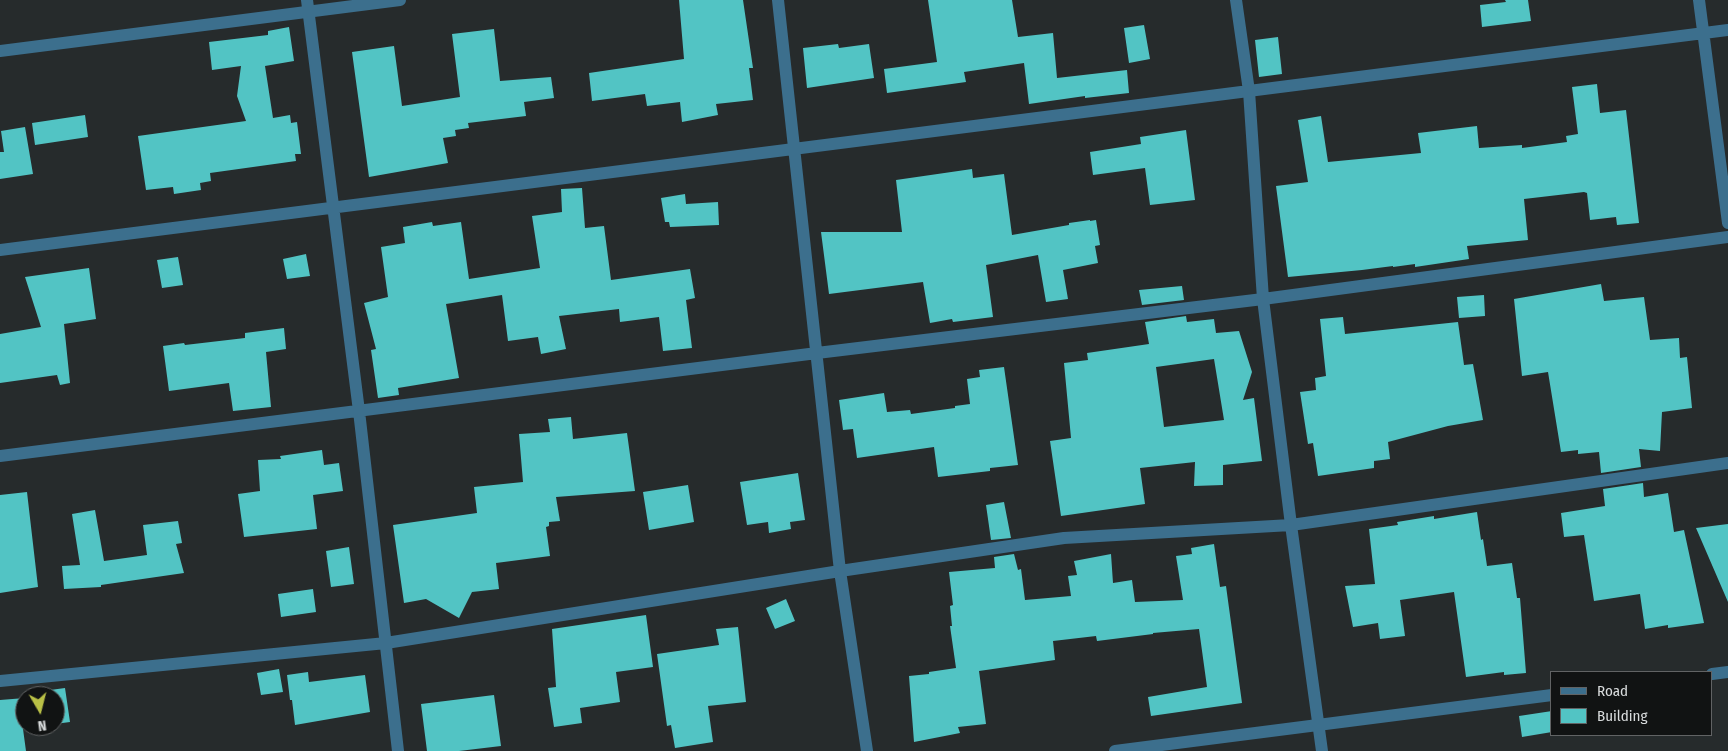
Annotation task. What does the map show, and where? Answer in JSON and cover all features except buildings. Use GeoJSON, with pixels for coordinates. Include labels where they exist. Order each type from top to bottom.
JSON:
{"type":"FeatureCollection","features":[{"type":"Feature","properties":{"kind":"street"},"geometry":{"type":"LineString","coordinates":[[0,51],[308,6],[400,0]]}},
{"type":"Feature","properties":{"kind":"street"},"geometry":{"type":"LineString","coordinates":[[778,0],[840,571],[867,751]]}},
{"type":"Feature","properties":{"kind":"street"},"geometry":{"type":"LineString","coordinates":[[1236,0],[1249,91],[1262,299],[1291,525],[1320,724],[1322,751]]}},
{"type":"Feature","properties":{"kind":"street"},"geometry":{"type":"LineString","coordinates":[[1699,0],[1728,223]]}},
{"type":"Feature","properties":{"kind":"street"},"geometry":{"type":"LineString","coordinates":[[308,6],[360,411],[398,751]]}},
{"type":"Feature","properties":{"kind":"street"},"geometry":{"type":"LineString","coordinates":[[0,250],[1728,30]]}},
{"type":"Feature","properties":{"kind":"street"},"geometry":{"type":"LineString","coordinates":[[0,456],[1262,299],[1728,237]]}},
{"type":"Feature","properties":{"kind":"street"},"geometry":{"type":"LineString","coordinates":[[0,681],[386,643],[840,571],[1064,538],[1291,525],[1728,463]]}},
{"type":"Feature","properties":{"kind":"street"},"geometry":{"type":"LineString","coordinates":[[1713,674],[1728,672]]}},
{"type":"Feature","properties":{"kind":"street"},"geometry":{"type":"LineString","coordinates":[[1115,751],[1550,695]]}}]}
